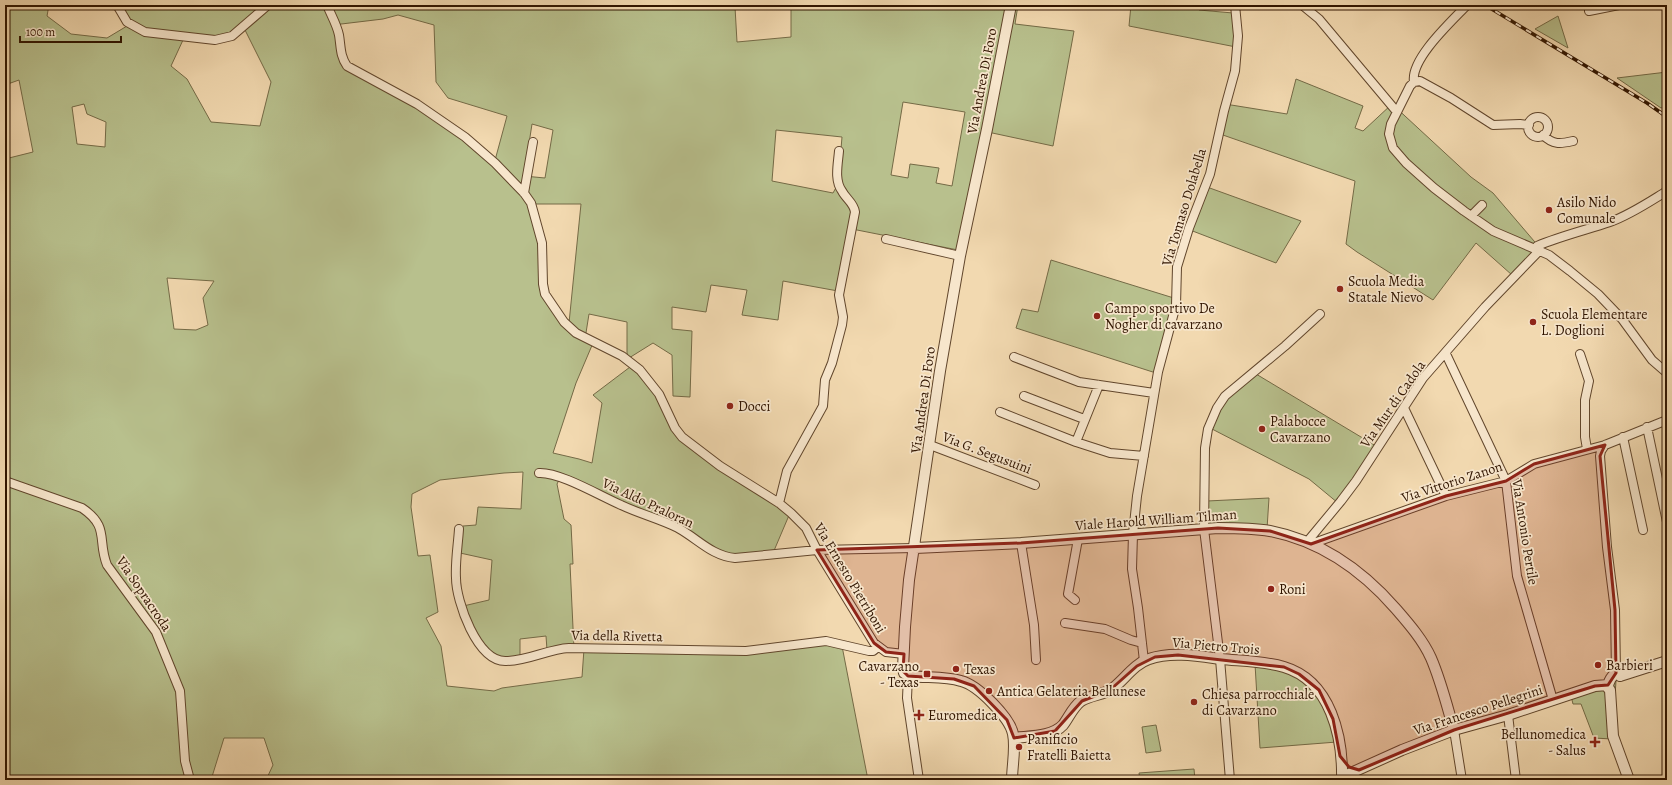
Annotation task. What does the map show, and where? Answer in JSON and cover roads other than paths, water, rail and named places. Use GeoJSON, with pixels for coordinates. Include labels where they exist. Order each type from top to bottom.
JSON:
{"type":"FeatureCollection","features":[{"type":"Feature","properties":{"kind":"street"},"geometry":{"type":"LineString","coordinates":[[117,5],[127,22],[145,32],[215,40],[232,36],[268,5]]}},
{"type":"Feature","properties":{"kind":"street","name":"Via Ernesto Pietriboni"},"geometry":{"type":"LineString","coordinates":[[327,5],[339,35],[342,60],[346,66],[417,104],[464,137],[495,162],[524,193],[531,203],[542,243],[543,284],[545,294],[564,322],[576,332],[631,363],[654,386],[675,428],[682,436],[720,466],[780,503],[791,512],[806,528],[817,550],[878,647],[886,652],[904,654]]}},
{"type":"Feature","properties":{"kind":"street","name":"Via Andrea Di Foro"},"geometry":{"type":"LineString","coordinates":[[908,676],[903,671],[904,627],[909,580],[915,548],[940,371],[960,256],[1011,5]]}},
{"type":"Feature","properties":{"kind":"street","name":"Via Tomaso Dolabella"},"geometry":{"type":"LineString","coordinates":[[1144,662],[1132,569],[1133,534],[1137,496],[1158,372],[1176,305],[1178,267],[1189,228],[1210,174],[1224,111],[1235,71],[1238,36],[1235,5]]}},
{"type":"Feature","properties":{"kind":"street"},"geometry":{"type":"LineString","coordinates":[[1302,5],[1319,19],[1397,112]]}},
{"type":"Feature","properties":{"kind":"street"},"geometry":{"type":"LineString","coordinates":[[1414,82],[1414,72],[1427,48],[1467,5]]}},
{"type":"Feature","properties":{"kind":"street"},"geometry":{"type":"LineString","coordinates":[[1588,11],[1619,5]]}},
{"type":"Feature","properties":{"kind":"street"},"geometry":{"type":"LineString","coordinates":[[1529,126],[1520,124],[1493,125],[1426,83],[1420,81],[1414,82],[1410,86],[1391,124],[1389,134],[1393,148],[1425,180],[1471,216],[1505,237],[1538,250],[1570,271],[1598,294],[1622,319],[1652,360],[1667,373]]}},
{"type":"Feature","properties":{"kind":"street"},"geometry":{"type":"LineString","coordinates":[[1543,136],[1548,128],[1544,119],[1534,118],[1529,126],[1530,132],[1534,136],[1543,136],[1549,141],[1557,144],[1573,141]]}},
{"type":"Feature","properties":{"kind":"street"},"geometry":{"type":"LineString","coordinates":[[524,193],[533,142]]}},
{"type":"Feature","properties":{"kind":"street"},"geometry":{"type":"LineString","coordinates":[[780,503],[787,471],[823,406],[825,380],[832,363],[842,325],[843,317],[839,295],[855,212],[853,205],[841,191],[838,184],[839,152]]}},
{"type":"Feature","properties":{"kind":"street","name":"Via Mur di Cadola"},"geometry":{"type":"LineString","coordinates":[[1309,543],[1341,502],[1423,378],[1538,250],[1537,246],[1558,237],[1611,221],[1635,210],[1667,191]]}},
{"type":"Feature","properties":{"kind":"street"},"geometry":{"type":"LineString","coordinates":[[1471,216],[1482,205]]}},
{"type":"Feature","properties":{"kind":"street"},"geometry":{"type":"LineString","coordinates":[[886,239],[960,256]]}},
{"type":"Feature","properties":{"kind":"street"},"geometry":{"type":"LineString","coordinates":[[1230,780],[1220,659],[1204,529],[1205,448],[1208,429],[1214,414],[1225,396],[1285,346],[1320,314]]}},
{"type":"Feature","properties":{"kind":"street","name":"Via Antonio Pertile"},"geometry":{"type":"LineString","coordinates":[[1446,354],[1506,481],[1517,576],[1553,700]]}},
{"type":"Feature","properties":{"kind":"street"},"geometry":{"type":"LineString","coordinates":[[1580,354],[1589,381],[1585,400],[1585,437],[1587,449]]}},
{"type":"Feature","properties":{"kind":"street"},"geometry":{"type":"LineString","coordinates":[[1014,357],[1079,382],[1154,393]]}},
{"type":"Feature","properties":{"kind":"street"},"geometry":{"type":"LineString","coordinates":[[1076,442],[1099,385]]}},
{"type":"Feature","properties":{"kind":"street"},"geometry":{"type":"LineString","coordinates":[[1024,396],[1084,419]]}},
{"type":"Feature","properties":{"kind":"street"},"geometry":{"type":"LineString","coordinates":[[1404,408],[1446,496]]}},
{"type":"Feature","properties":{"kind":"street"},"geometry":{"type":"LineString","coordinates":[[1000,412],[1076,442],[1110,453],[1144,456]]}},
{"type":"Feature","properties":{"kind":"street","name":"Via Vittorio Zanon"},"geometry":{"type":"LineString","coordinates":[[1309,543],[1446,496],[1506,481],[1529,466],[1605,445],[1667,420]]}},
{"type":"Feature","properties":{"kind":"street"},"geometry":{"type":"LineString","coordinates":[[1647,427],[1667,522]]}},
{"type":"Feature","properties":{"kind":"street"},"geometry":{"type":"LineString","coordinates":[[1623,437],[1643,530]]}},
{"type":"Feature","properties":{"kind":"street","name":"Via G. Segusuini"},"geometry":{"type":"LineString","coordinates":[[930,445],[1035,485]]}},
{"type":"Feature","properties":{"kind":"street"},"geometry":{"type":"LineString","coordinates":[[1605,445],[1600,456],[1607,547],[1615,610],[1618,674],[1616,687],[1609,688],[1613,736],[1628,779]]}},
{"type":"Feature","properties":{"kind":"street","name":"Via Aldo Praloran"},"geometry":{"type":"LineString","coordinates":[[539,473],[553,474],[622,506],[672,525],[712,551],[723,556],[735,558],[817,550]]}},
{"type":"Feature","properties":{"kind":"street","name":"Via Sopracroda"},"geometry":{"type":"LineString","coordinates":[[5,480],[76,506],[91,514],[97,521],[101,529],[104,558],[107,565],[156,632],[180,691],[185,761],[190,780]]}},
{"type":"Feature","properties":{"kind":"street","name":"Viale Harold William Tilman"},"geometry":{"type":"LineString","coordinates":[[915,548],[1021,543],[1204,529],[1248,528],[1270,531],[1309,543],[1327,550],[1366,578],[1381,591],[1418,636],[1430,657],[1454,730]]}},
{"type":"Feature","properties":{"kind":"street","name":"Via della Rivetta"},"geometry":{"type":"LineString","coordinates":[[459,529],[456,579],[461,606],[474,638],[496,659],[505,662],[542,654],[560,648],[746,651],[826,641],[870,651],[878,647]]}},
{"type":"Feature","properties":{"kind":"street"},"geometry":{"type":"LineString","coordinates":[[1075,600],[1068,594],[1078,539]]}},
{"type":"Feature","properties":{"kind":"street"},"geometry":{"type":"LineString","coordinates":[[1021,543],[1034,625],[1036,660]]}},
{"type":"Feature","properties":{"kind":"street"},"geometry":{"type":"LineString","coordinates":[[817,550],[915,548]]}},
{"type":"Feature","properties":{"kind":"street"},"geometry":{"type":"LineString","coordinates":[[1065,623],[1105,629],[1142,643]]}},
{"type":"Feature","properties":{"kind":"street","name":"Via Pietro Trois"},"geometry":{"type":"LineString","coordinates":[[1014,738],[1055,731],[1062,725],[1073,709],[1082,701],[1110,690],[1144,662],[1154,657],[1168,655],[1220,659],[1284,667],[1299,674],[1313,684],[1324,698],[1333,719],[1340,756],[1342,779]]}},
{"type":"Feature","properties":{"kind":"street"},"geometry":{"type":"LineString","coordinates":[[1618,674],[1667,661]]}},
{"type":"Feature","properties":{"kind":"street"},"geometry":{"type":"LineString","coordinates":[[919,780],[907,698],[908,676],[954,679],[974,686],[986,697],[1007,720],[1012,729],[1014,738],[1012,780]]}},
{"type":"Feature","properties":{"kind":"street","name":"Via Francesco Pellegrini"},"geometry":{"type":"LineString","coordinates":[[1342,779],[1402,750],[1454,730],[1508,715],[1595,686],[1609,688]]}},
{"type":"Feature","properties":{"kind":"street"},"geometry":{"type":"LineString","coordinates":[[1508,715],[1516,780]]}},
{"type":"Feature","properties":{"kind":"street"},"geometry":{"type":"LineString","coordinates":[[1454,730],[1462,780]]}},
{"type":"Feature","properties":{"kind":"street"},"geometry":{"type":"LineString","coordinates":[[1340,756],[1343,762],[1349,767],[1359,770]]}},
{"type":"Feature","properties":{"kind":"railway"},"geometry":{"type":"LineString","coordinates":[[1485,5],[1647,103],[1667,117]]}},
{"type":"Feature","properties":{"kind":"place","name":"Asilo Nido Comunale"},"geometry":{"type":"Point","coordinates":[1549,210]}},
{"type":"Feature","properties":{"kind":"place","name":"Scuola Media Statale Nievo"},"geometry":{"type":"Point","coordinates":[1340,289]}},
{"type":"Feature","properties":{"kind":"place","name":"Campo sportivo De Nogher di cavarzano"},"geometry":{"type":"Point","coordinates":[1097,316]}},
{"type":"Feature","properties":{"kind":"place","name":"Scuola Elementare L. Doglioni"},"geometry":{"type":"Point","coordinates":[1533,322]}},
{"type":"Feature","properties":{"kind":"place","name":"Docci"},"geometry":{"type":"Point","coordinates":[730,406]}},
{"type":"Feature","properties":{"kind":"place","name":"Palabocce Cavarzano"},"geometry":{"type":"Point","coordinates":[1262,429]}},
{"type":"Feature","properties":{"kind":"place","name":"Roni"},"geometry":{"type":"Point","coordinates":[1271,589]}},
{"type":"Feature","properties":{"kind":"place","name":"Barbieri"},"geometry":{"type":"Point","coordinates":[1598,665]}},
{"type":"Feature","properties":{"kind":"place","name":"Texas"},"geometry":{"type":"Point","coordinates":[956,669]}},
{"type":"Feature","properties":{"kind":"place","name":"Cavarzano - Texas"},"geometry":{"type":"Point","coordinates":[927,674]}},
{"type":"Feature","properties":{"kind":"place","name":"Antica Gelateria Bellunese"},"geometry":{"type":"Point","coordinates":[989,691]}},
{"type":"Feature","properties":{"kind":"place","name":"Chiesa parrocchiale di Cavarzano"},"geometry":{"type":"Point","coordinates":[1194,702]}},
{"type":"Feature","properties":{"kind":"place","name":"Euromedica"},"geometry":{"type":"Point","coordinates":[919,715]}},
{"type":"Feature","properties":{"kind":"place","name":"Bellunomedica - Salus"},"geometry":{"type":"Point","coordinates":[1595,742]}},
{"type":"Feature","properties":{"kind":"place","name":"Panificio Fratelli Baietta"},"geometry":{"type":"Point","coordinates":[1019,747]}}]}
